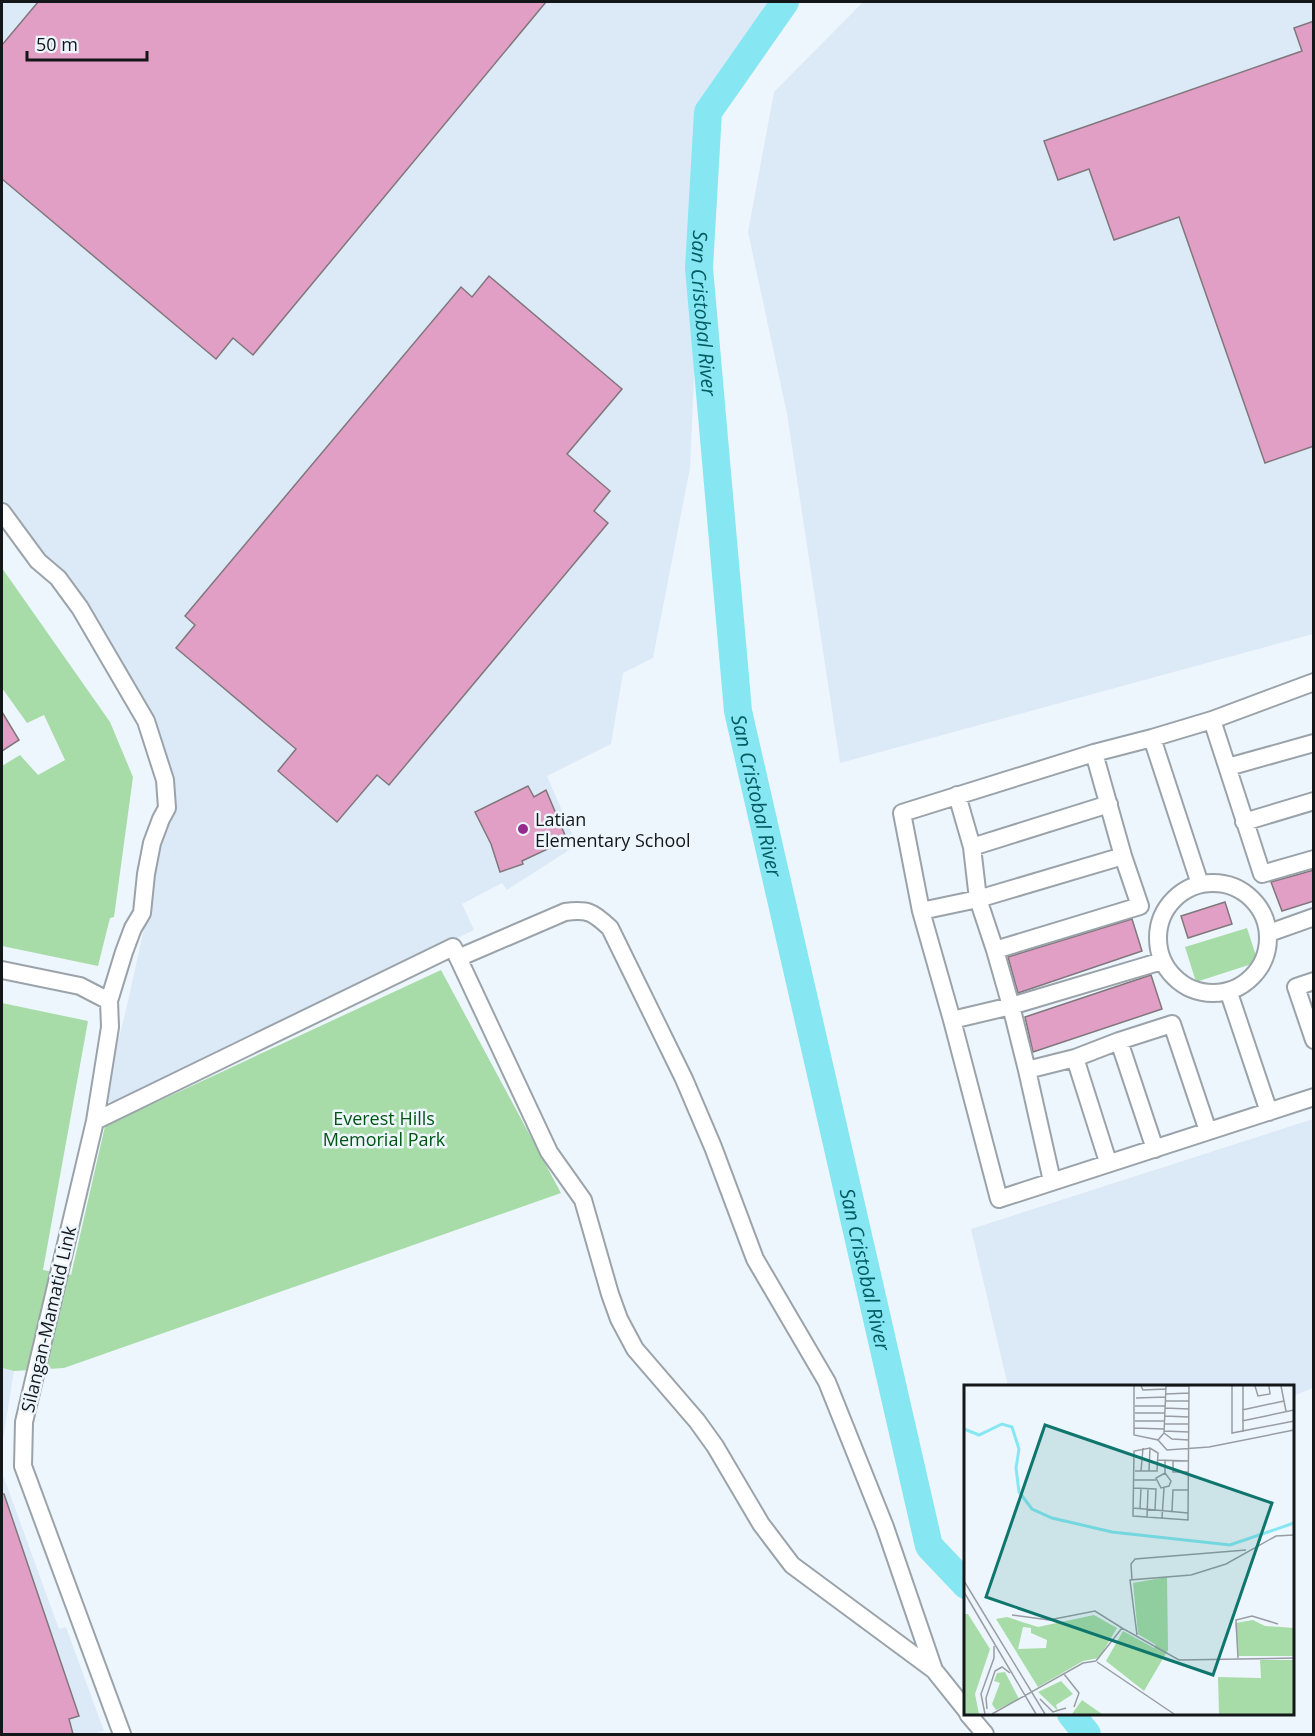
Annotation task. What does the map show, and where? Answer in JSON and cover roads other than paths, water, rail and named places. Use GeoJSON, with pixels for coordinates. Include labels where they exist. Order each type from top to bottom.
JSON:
{"type":"FeatureCollection","features":[{"type":"Feature","properties":{"kind":"street","name":"Silangan-Mamatid Link"},"geometry":{"type":"LineString","coordinates":[[2,512],[38,561],[58,578],[80,608],[146,721],[165,780],[167,808],[152,843],[142,913],[133,928],[109,1001],[110,1027],[95,1121],[24,1422],[22,1466],[122,1734]]}},
{"type":"Feature","properties":{"kind":"street"},"geometry":{"type":"LineString","coordinates":[[1314,682],[1212,720],[1094,753],[902,813],[921,911],[999,1199],[1314,1097]]}},
{"type":"Feature","properties":{"kind":"street"},"geometry":{"type":"LineString","coordinates":[[1212,720],[1262,874],[1314,859]]}},
{"type":"Feature","properties":{"kind":"street"},"geometry":{"type":"LineString","coordinates":[[1152,738],[1200,884]]}},
{"type":"Feature","properties":{"kind":"street"},"geometry":{"type":"LineString","coordinates":[[1228,767],[1314,743]]}},
{"type":"Feature","properties":{"kind":"street"},"geometry":{"type":"LineString","coordinates":[[995,950],[1140,906],[1123,856],[1094,753]]}},
{"type":"Feature","properties":{"kind":"street"},"geometry":{"type":"LineString","coordinates":[[957,795],[972,847],[978,899],[1011,1006],[1052,1181]]}},
{"type":"Feature","properties":{"kind":"street"},"geometry":{"type":"LineString","coordinates":[[1244,822],[1314,801]]}},
{"type":"Feature","properties":{"kind":"street"},"geometry":{"type":"LineString","coordinates":[[972,847],[1109,804]]}},
{"type":"Feature","properties":{"kind":"street"},"geometry":{"type":"LineString","coordinates":[[921,911],[978,899],[1123,856]]}},
{"type":"Feature","properties":{"kind":"street"},"geometry":{"type":"LineString","coordinates":[[1218,882],[1234,886],[1249,895],[1269,933],[1268,951],[1261,968],[1248,983],[1229,993],[1188,989],[1162,962],[1157,938],[1162,915],[1178,895],[1200,884],[1218,882]]}},
{"type":"Feature","properties":{"kind":"street"},"geometry":{"type":"LineString","coordinates":[[458,958],[565,912],[581,910],[596,916],[610,928],[684,1079],[713,1147],[755,1259],[827,1382],[885,1527],[934,1670]]}},
{"type":"Feature","properties":{"kind":"street"},"geometry":{"type":"LineString","coordinates":[[1269,933],[1314,917]]}},
{"type":"Feature","properties":{"kind":"street"},"geometry":{"type":"LineString","coordinates":[[95,1121],[453,947],[549,1152],[583,1200],[613,1302],[635,1349],[697,1421],[715,1446],[761,1524],[792,1565],[934,1670],[964,1708]]}},
{"type":"Feature","properties":{"kind":"street"},"geometry":{"type":"LineString","coordinates":[[952,1020],[1011,1006],[1162,962]]}},
{"type":"Feature","properties":{"kind":"street"},"geometry":{"type":"LineString","coordinates":[[2,970],[80,986],[109,1001]]}},
{"type":"Feature","properties":{"kind":"street"},"geometry":{"type":"LineString","coordinates":[[1313,1036],[1296,987],[1314,981]]}},
{"type":"Feature","properties":{"kind":"street"},"geometry":{"type":"LineString","coordinates":[[1229,993],[1269,1112]]}},
{"type":"Feature","properties":{"kind":"street"},"geometry":{"type":"LineString","coordinates":[[1027,1070],[1074,1058],[1172,1024],[1208,1131]]}},
{"type":"Feature","properties":{"kind":"street"},"geometry":{"type":"LineString","coordinates":[[1119,1041],[1155,1149]]}},
{"type":"Feature","properties":{"kind":"street"},"geometry":{"type":"LineString","coordinates":[[1074,1058],[1108,1162]]}},
{"type":"Feature","properties":{"kind":"street"},"geometry":{"type":"LineString","coordinates":[[969,1715],[985,1734]]}},
{"type":"Feature","properties":{"kind":"waterway","name":"San Cristobal River"},"geometry":{"type":"LineString","coordinates":[[785,2],[708,112],[699,268],[738,711],[929,1546],[964,1583]]}},
{"type":"Feature","properties":{"kind":"waterway","name":"San Cristobal River"},"geometry":{"type":"LineString","coordinates":[[1072,1715],[1087,1734]]}},
{"type":"Feature","properties":{"kind":"place","name":"Latian Elementary School"},"geometry":{"type":"Point","coordinates":[523,829]}},
{"type":"Feature","properties":{"kind":"park label","name":"Everest Hills Memorial Park"},"geometry":{"type":"Point","coordinates":[384,1128]}}]}
